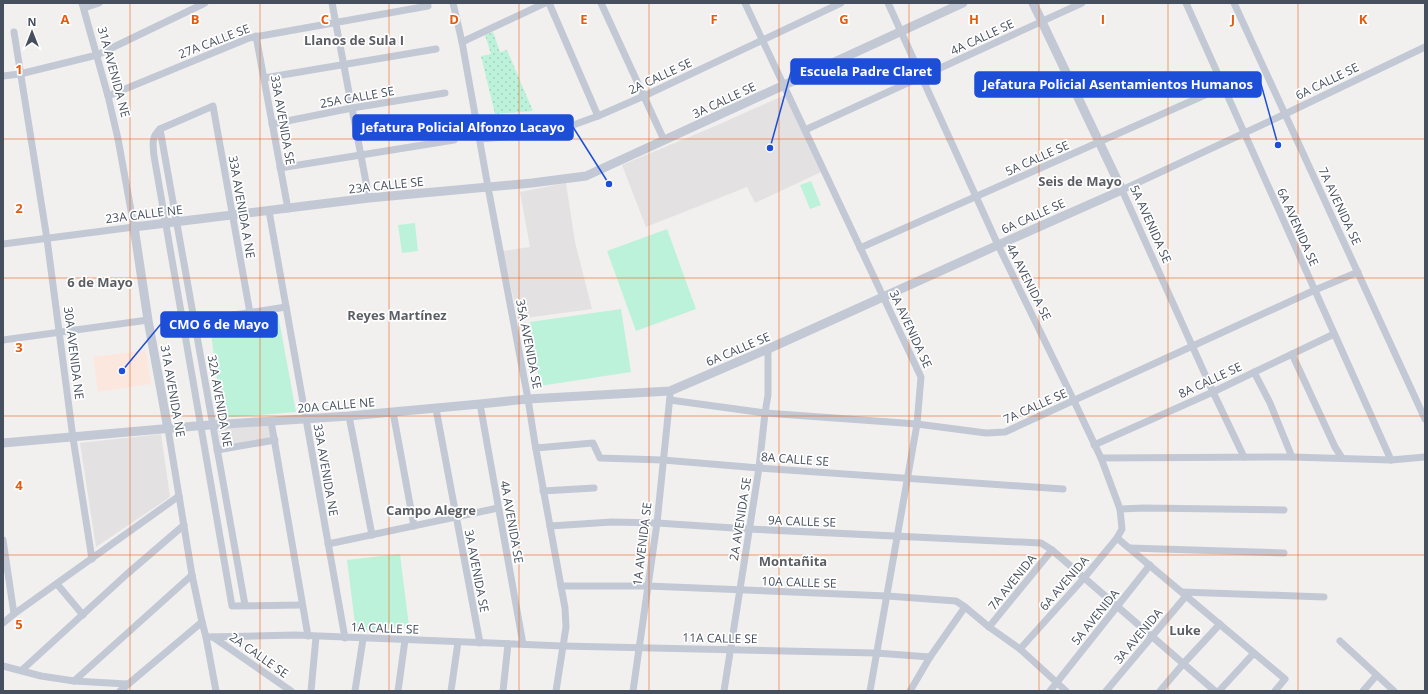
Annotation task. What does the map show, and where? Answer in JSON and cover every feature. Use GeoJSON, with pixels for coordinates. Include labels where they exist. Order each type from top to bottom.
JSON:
{"type":"FeatureCollection","features":[{"type":"Feature","properties":{"kind":"street"},"geometry":{"type":"LineString","coordinates":[[83,5],[100,3]]}},
{"type":"Feature","properties":{"kind":"street"},"geometry":{"type":"LineString","coordinates":[[3,76],[20,74],[97,55],[204,3]]}},
{"type":"Feature","properties":{"kind":"street"},"geometry":{"type":"LineString","coordinates":[[332,3],[369,198]]}},
{"type":"Feature","properties":{"kind":"street","name":"35A AVENIDA SE"},"geometry":{"type":"LineString","coordinates":[[453,3],[462,42],[528,398],[561,586],[566,627],[556,691]]}},
{"type":"Feature","properties":{"kind":"street"},"geometry":{"type":"LineString","coordinates":[[462,42],[545,3]]}},
{"type":"Feature","properties":{"kind":"street"},"geometry":{"type":"LineString","coordinates":[[549,3],[598,116]]}},
{"type":"Feature","properties":{"kind":"street"},"geometry":{"type":"LineString","coordinates":[[601,3],[664,140]]}},
{"type":"Feature","properties":{"kind":"street","name":"3A AVENIDA SE"},"geometry":{"type":"LineString","coordinates":[[745,3],[921,377],[917,424],[896,536],[870,691]]}},
{"type":"Feature","properties":{"kind":"street","name":"2A CALLE SE"},"geometry":{"type":"LineString","coordinates":[[480,139],[551,133],[598,116],[644,96],[841,3]]}},
{"type":"Feature","properties":{"kind":"street","name":"4A AVENIDA SE"},"geometry":{"type":"LineString","coordinates":[[888,3],[998,244],[1101,458],[1120,509],[1122,529]]}},
{"type":"Feature","properties":{"kind":"street","name":"3A CALLE SE"},"geometry":{"type":"LineString","coordinates":[[488,187],[586,176],[963,3]]}},
{"type":"Feature","properties":{"kind":"street","name":"5A AVENIDA SE"},"geometry":{"type":"LineString","coordinates":[[1033,3],[1100,142],[1244,457]]}},
{"type":"Feature","properties":{"kind":"street","name":"4A CALLE SE"},"geometry":{"type":"LineString","coordinates":[[805,130],[1082,3]]}},
{"type":"Feature","properties":{"kind":"street","name":"6A AVENIDA SE"},"geometry":{"type":"LineString","coordinates":[[1186,3],[1391,460]]}},
{"type":"Feature","properties":{"kind":"street","name":"7A AVENIDA SE"},"geometry":{"type":"LineString","coordinates":[[1234,3],[1425,419]]}},
{"type":"Feature","properties":{"kind":"street","name":"31A AVENIDA NE"},"geometry":{"type":"LineString","coordinates":[[83,5],[118,139],[192,575],[202,622],[210,637],[216,691]]}},
{"type":"Feature","properties":{"kind":"street","name":"27A CALLE SE"},"geometry":{"type":"LineString","coordinates":[[108,96],[256,36],[428,6]]}},
{"type":"Feature","properties":{"kind":"street","name":"30A AVENIDA NE"},"geometry":{"type":"LineString","coordinates":[[14,32],[47,239],[73,438],[92,559]]}},
{"type":"Feature","properties":{"kind":"street","name":"33A AVENIDA SE"},"geometry":{"type":"LineString","coordinates":[[256,36],[288,209]]}},
{"type":"Feature","properties":{"kind":"street","name":"6A CALLE SE"},"geometry":{"type":"LineString","coordinates":[[670,390],[884,298],[998,244],[1122,190],[1425,47]]}},
{"type":"Feature","properties":{"kind":"street"},"geometry":{"type":"LineString","coordinates":[[264,78],[436,49]]}},
{"type":"Feature","properties":{"kind":"street","name":"5A CALLE SE"},"geometry":{"type":"LineString","coordinates":[[860,248],[1223,87]]}},
{"type":"Feature","properties":{"kind":"street","name":"25A CALLE SE"},"geometry":{"type":"LineString","coordinates":[[272,124],[352,108],[445,93]]}},
{"type":"Feature","properties":{"kind":"street","name":"33A AVENIDA A NE"},"geometry":{"type":"LineString","coordinates":[[160,129],[213,106],[250,313]]}},
{"type":"Feature","properties":{"kind":"street"},"geometry":{"type":"LineString","coordinates":[[160,129],[155,134],[154,138],[154,156],[232,606],[302,605]]}},
{"type":"Feature","properties":{"kind":"street","name":"32A AVENIDA NE"},"geometry":{"type":"LineString","coordinates":[[160,129],[245,605]]}},
{"type":"Feature","properties":{"kind":"street"},"geometry":{"type":"LineString","coordinates":[[280,168],[454,140]]}},
{"type":"Feature","properties":{"kind":"street","name":"23A CALLE SE"},"geometry":{"type":"LineString","coordinates":[[288,209],[369,198],[488,187]]}},
{"type":"Feature","properties":{"kind":"street","name":"23A CALLE NE"},"geometry":{"type":"LineString","coordinates":[[3,244],[288,209]]}},
{"type":"Feature","properties":{"kind":"street","name":"33A AVENIDA NE"},"geometry":{"type":"LineString","coordinates":[[269,211],[345,638]]}},
{"type":"Feature","properties":{"kind":"street","name":"7A CALLE SE"},"geometry":{"type":"LineString","coordinates":[[670,400],[765,413],[917,424],[986,433],[1005,432],[1315,290],[1358,272]]}},
{"type":"Feature","properties":{"kind":"street"},"geometry":{"type":"LineString","coordinates":[[195,321],[286,307]]}},
{"type":"Feature","properties":{"kind":"street"},"geometry":{"type":"LineString","coordinates":[[3,340],[148,320]]}},
{"type":"Feature","properties":{"kind":"street","name":"8A CALLE SE"},"geometry":{"type":"LineString","coordinates":[[1094,445],[1213,392],[1334,334]]}},
{"type":"Feature","properties":{"kind":"street","name":"2A AVENIDA SE"},"geometry":{"type":"LineString","coordinates":[[724,691],[759,468],[768,395],[768,349]]}},
{"type":"Feature","properties":{"kind":"street"},"geometry":{"type":"LineString","coordinates":[[1292,354],[1335,447],[1342,458]]}},
{"type":"Feature","properties":{"kind":"street"},"geometry":{"type":"LineString","coordinates":[[1254,372],[1270,403],[1292,457]]}},
{"type":"Feature","properties":{"kind":"street","name":"20A CALLE NE"},"geometry":{"type":"LineString","coordinates":[[3,443],[213,425],[306,420],[480,404],[528,398],[670,390]]}},
{"type":"Feature","properties":{"kind":"street","name":"1A AVENIDA SE"},"geometry":{"type":"LineString","coordinates":[[633,691],[657,523],[670,390]]}},
{"type":"Feature","properties":{"kind":"street","name":"4A AVENIDA SE"},"geometry":{"type":"LineString","coordinates":[[480,404],[524,644]]}},
{"type":"Feature","properties":{"kind":"street","name":"3A AVENIDA SE"},"geometry":{"type":"LineString","coordinates":[[436,408],[455,517],[480,643]]}},
{"type":"Feature","properties":{"kind":"street"},"geometry":{"type":"LineString","coordinates":[[393,412],[414,526]]}},
{"type":"Feature","properties":{"kind":"street"},"geometry":{"type":"LineString","coordinates":[[349,416],[372,535]]}},
{"type":"Feature","properties":{"kind":"street"},"geometry":{"type":"LineString","coordinates":[[271,421],[308,636]]}},
{"type":"Feature","properties":{"kind":"street"},"geometry":{"type":"LineString","coordinates":[[218,450],[274,440]]}},
{"type":"Feature","properties":{"kind":"street","name":"8A CALLE SE"},"geometry":{"type":"LineString","coordinates":[[536,448],[593,443],[600,458],[664,460],[1063,489]]}},
{"type":"Feature","properties":{"kind":"street"},"geometry":{"type":"LineString","coordinates":[[1101,458],[1292,457],[1391,460],[1425,457]]}},
{"type":"Feature","properties":{"kind":"street"},"geometry":{"type":"LineString","coordinates":[[543,490],[594,488]]}},
{"type":"Feature","properties":{"kind":"street"},"geometry":{"type":"LineString","coordinates":[[3,623],[179,496]]}},
{"type":"Feature","properties":{"kind":"street"},"geometry":{"type":"LineString","coordinates":[[328,544],[498,508]]}},
{"type":"Feature","properties":{"kind":"street"},"geometry":{"type":"LineString","coordinates":[[1120,509],[1284,510]]}},
{"type":"Feature","properties":{"kind":"street","name":"9A CALLE SE"},"geometry":{"type":"LineString","coordinates":[[550,526],[612,522],[657,523],[749,529],[1041,543],[1052,550],[1215,691]]}},
{"type":"Feature","properties":{"kind":"street"},"geometry":{"type":"LineString","coordinates":[[22,670],[127,574],[184,525]]}},
{"type":"Feature","properties":{"kind":"street","name":"6A AVENIDA"},"geometry":{"type":"LineString","coordinates":[[1020,649],[1084,578],[1117,538],[1122,529]]}},
{"type":"Feature","properties":{"kind":"street"},"geometry":{"type":"LineString","coordinates":[[1117,538],[1285,679],[1275,691]]}},
{"type":"Feature","properties":{"kind":"street"},"geometry":{"type":"LineString","coordinates":[[3,540],[14,614]]}},
{"type":"Feature","properties":{"kind":"street"},"geometry":{"type":"LineString","coordinates":[[1130,548],[1284,553]]}},
{"type":"Feature","properties":{"kind":"street","name":"7A AVENIDA"},"geometry":{"type":"LineString","coordinates":[[989,627],[1052,550]]}},
{"type":"Feature","properties":{"kind":"street","name":"5A AVENIDA"},"geometry":{"type":"LineString","coordinates":[[1050,691],[1150,565]]}},
{"type":"Feature","properties":{"kind":"street"},"geometry":{"type":"LineString","coordinates":[[74,681],[192,575]]}},
{"type":"Feature","properties":{"kind":"street"},"geometry":{"type":"LineString","coordinates":[[57,584],[83,615]]}},
{"type":"Feature","properties":{"kind":"street","name":"10A CALLE SE"},"geometry":{"type":"LineString","coordinates":[[561,586],[648,586],[887,596],[956,601],[1020,649],[1066,691]]}},
{"type":"Feature","properties":{"kind":"street"},"geometry":{"type":"LineString","coordinates":[[1184,594],[1324,597]]}},
{"type":"Feature","properties":{"kind":"street","name":"3A AVENIDA"},"geometry":{"type":"LineString","coordinates":[[1106,691],[1152,636],[1184,594]]}},
{"type":"Feature","properties":{"kind":"street"},"geometry":{"type":"LineString","coordinates":[[912,690],[930,657],[965,607]]}},
{"type":"Feature","properties":{"kind":"street"},"geometry":{"type":"LineString","coordinates":[[120,691],[202,622]]}},
{"type":"Feature","properties":{"kind":"street"},"geometry":{"type":"LineString","coordinates":[[1160,691],[1220,624]]}},
{"type":"Feature","properties":{"kind":"street"},"geometry":{"type":"LineString","coordinates":[[311,691],[316,636]]}},
{"type":"Feature","properties":{"kind":"street","name":"1A CALLE SE"},"geometry":{"type":"LineString","coordinates":[[210,637],[316,636],[563,646]]}},
{"type":"Feature","properties":{"kind":"street","name":"2A CALLE SE"},"geometry":{"type":"LineString","coordinates":[[210,637],[289,690]]}},
{"type":"Feature","properties":{"kind":"street"},"geometry":{"type":"LineString","coordinates":[[355,691],[363,639]]}},
{"type":"Feature","properties":{"kind":"street"},"geometry":{"type":"LineString","coordinates":[[398,691],[405,640]]}},
{"type":"Feature","properties":{"kind":"street"},"geometry":{"type":"LineString","coordinates":[[1340,641],[1376,676],[1394,691]]}},
{"type":"Feature","properties":{"kind":"street"},"geometry":{"type":"LineString","coordinates":[[451,691],[458,642]]}},
{"type":"Feature","properties":{"kind":"street"},"geometry":{"type":"LineString","coordinates":[[502,691],[508,644]]}},
{"type":"Feature","properties":{"kind":"street","name":"11A CALLE SE"},"geometry":{"type":"LineString","coordinates":[[563,646],[876,653],[930,657]]}},
{"type":"Feature","properties":{"kind":"street"},"geometry":{"type":"LineString","coordinates":[[1219,691],[1254,653]]}},
{"type":"Feature","properties":{"kind":"street"},"geometry":{"type":"LineString","coordinates":[[3,666],[41,676],[74,681],[127,684]]}},
{"type":"Feature","properties":{"kind":"street"},"geometry":{"type":"LineString","coordinates":[[1363,691],[1376,676]]}},
{"type":"Feature","properties":{"kind":"shaded area"},"geometry":{"type":"Polygon","coordinates":[[[785,95],[821,172],[755,203],[747,187],[646,227],[622,165],[785,95]]]}},
{"type":"Feature","properties":{"kind":"shaded area"},"geometry":{"type":"Polygon","coordinates":[[[566,183],[575,242],[592,309],[518,319],[503,251],[530,247],[520,192],[566,183]]]}},
{"type":"Feature","properties":{"kind":"shaded area"},"geometry":{"type":"Polygon","coordinates":[[[146,350],[151,384],[98,392],[93,357],[146,350]]]}},
{"type":"Feature","properties":{"kind":"shaded area"},"geometry":{"type":"Polygon","coordinates":[[[269,424],[271,439],[221,447],[218,428],[269,424]]]}},
{"type":"Feature","properties":{"kind":"shaded area"},"geometry":{"type":"Polygon","coordinates":[[[161,434],[170,497],[96,547],[80,443],[161,434]]]}},
{"type":"Feature","properties":{"kind":"green space"},"geometry":{"type":"Polygon","coordinates":[[[493,32],[500,52],[507,50],[533,111],[495,114],[481,56],[491,54],[485,35],[493,32]]]}},
{"type":"Feature","properties":{"kind":"green space"},"geometry":{"type":"Polygon","coordinates":[[[811,181],[821,205],[810,209],[800,185],[811,181]]]}},
{"type":"Feature","properties":{"kind":"green space"},"geometry":{"type":"Polygon","coordinates":[[[415,223],[418,251],[402,253],[398,225],[415,223]]]}},
{"type":"Feature","properties":{"kind":"green space"},"geometry":{"type":"Polygon","coordinates":[[[667,229],[696,309],[636,331],[607,251],[667,229]]]}},
{"type":"Feature","properties":{"kind":"green space"},"geometry":{"type":"Polygon","coordinates":[[[621,309],[631,372],[540,386],[530,322],[621,309]]]}},
{"type":"Feature","properties":{"kind":"green space"},"geometry":{"type":"Polygon","coordinates":[[[278,314],[296,412],[222,418],[210,326],[278,314]]]}},
{"type":"Feature","properties":{"kind":"green space"},"geometry":{"type":"Polygon","coordinates":[[[400,554],[409,626],[356,632],[347,560],[400,554]]]}},
{"type":"Feature","properties":{"kind":"place","name":"Jefatura Policial Asentamientos Humanos"},"geometry":{"type":"Point","coordinates":[1278,145]}},
{"type":"Feature","properties":{"kind":"place","name":"Escuela Padre Claret"},"geometry":{"type":"Point","coordinates":[770,148]}},
{"type":"Feature","properties":{"kind":"place","name":"Jefatura Policial Alfonzo Lacayo"},"geometry":{"type":"Point","coordinates":[609,184]}},
{"type":"Feature","properties":{"kind":"place","name":"CMO 6 de Mayo"},"geometry":{"type":"Point","coordinates":[122,371]}},
{"type":"Feature","properties":{"kind":"district","name":"Llanos de Sula I"},"geometry":{"type":"Point","coordinates":[354,40]}},
{"type":"Feature","properties":{"kind":"district","name":"Seis de Mayo"},"geometry":{"type":"Point","coordinates":[1080,181]}},
{"type":"Feature","properties":{"kind":"district","name":"6 de Mayo"},"geometry":{"type":"Point","coordinates":[100,282]}},
{"type":"Feature","properties":{"kind":"district","name":"Reyes Martínez"},"geometry":{"type":"Point","coordinates":[397,315]}},
{"type":"Feature","properties":{"kind":"district","name":"Campo Alegre"},"geometry":{"type":"Point","coordinates":[431,510]}},
{"type":"Feature","properties":{"kind":"district","name":"Montañita"},"geometry":{"type":"Point","coordinates":[793,561]}},
{"type":"Feature","properties":{"kind":"district","name":"Luke"},"geometry":{"type":"Point","coordinates":[1185,630]}}]}
